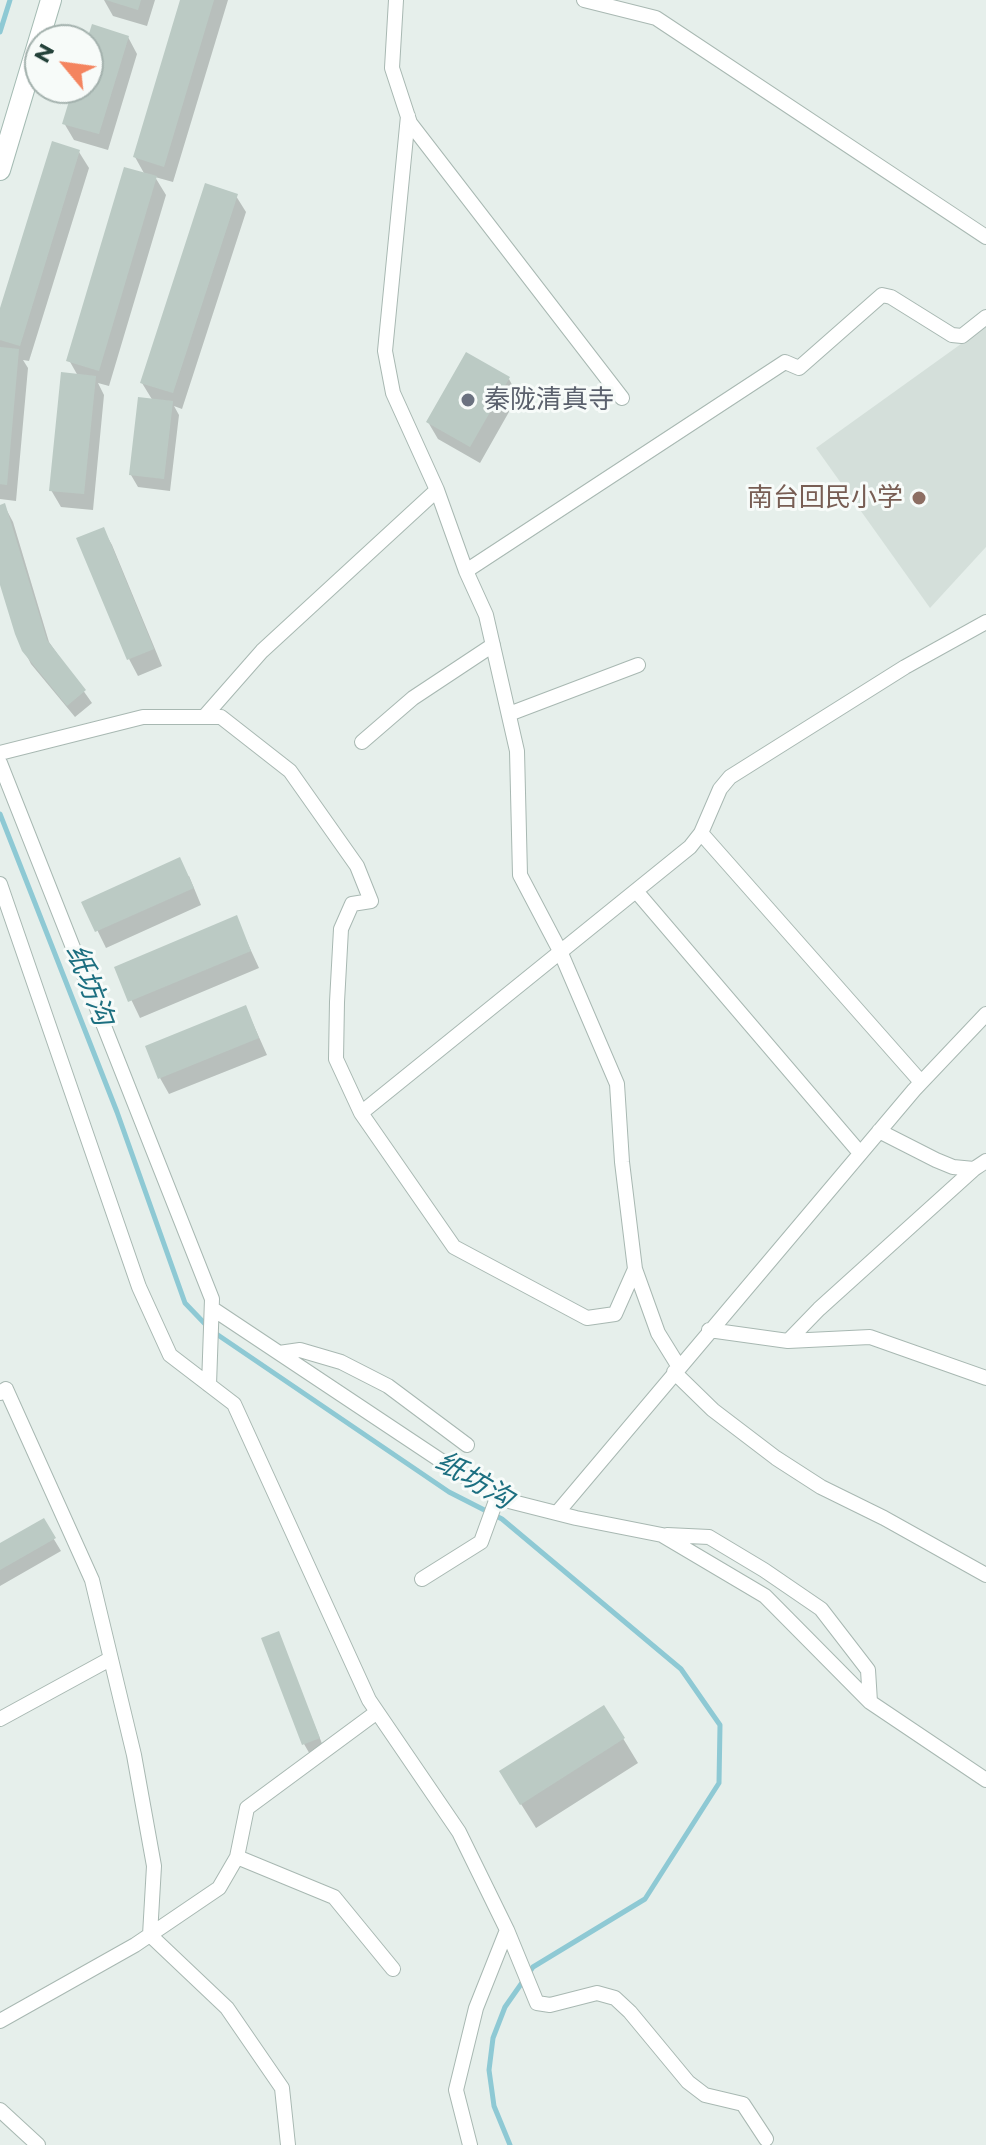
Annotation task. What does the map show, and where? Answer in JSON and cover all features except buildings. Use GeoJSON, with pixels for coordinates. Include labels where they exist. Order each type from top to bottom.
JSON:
{"type":"FeatureCollection","features":[{"type":"Feature","properties":{"kind":"street"},"geometry":{"type":"LineString","coordinates":[[0,170],[51,0]]}},
{"type":"Feature","properties":{"kind":"street"},"geometry":{"type":"LineString","coordinates":[[396,0],[392,68],[410,123],[622,398]]}},
{"type":"Feature","properties":{"kind":"street"},"geometry":{"type":"LineString","coordinates":[[584,0],[656,18],[986,237]]}},
{"type":"Feature","properties":{"kind":"street"},"geometry":{"type":"LineString","coordinates":[[408,116],[385,351],[393,393],[437,490],[466,571],[486,615],[517,751],[520,875],[560,951],[617,1084],[622,1162],[635,1269],[658,1333],[677,1370],[713,1410],[798,1472],[986,1575]]}},
{"type":"Feature","properties":{"kind":"street"},"geometry":{"type":"LineString","coordinates":[[466,571],[785,362],[799,368],[882,295],[891,297],[952,335],[962,336],[986,317]]}},
{"type":"Feature","properties":{"kind":"street"},"geometry":{"type":"LineString","coordinates":[[204,717],[262,651],[437,490]]}},
{"type":"Feature","properties":{"kind":"street"},"geometry":{"type":"LineString","coordinates":[[361,1113],[690,847],[701,833],[720,789],[730,777],[905,667],[986,622]]}},
{"type":"Feature","properties":{"kind":"street"},"geometry":{"type":"LineString","coordinates":[[362,742],[413,698],[493,645]]}},
{"type":"Feature","properties":{"kind":"street"},"geometry":{"type":"LineString","coordinates":[[509,714],[638,665]]}},
{"type":"Feature","properties":{"kind":"street"},"geometry":{"type":"LineString","coordinates":[[0,753],[143,717],[221,717],[290,771],[357,866],[371,901],[352,904],[341,929],[336,1059],[361,1113],[454,1247],[587,1318],[615,1314],[635,1269]]}},
{"type":"Feature","properties":{"kind":"street"},"geometry":{"type":"LineString","coordinates":[[0,763],[212,1299],[209,1385]]}},
{"type":"Feature","properties":{"kind":"street"},"geometry":{"type":"LineString","coordinates":[[701,833],[921,1082]]}},
{"type":"Feature","properties":{"kind":"street"},"geometry":{"type":"LineString","coordinates":[[0,884],[139,1287],[170,1355],[234,1404],[369,1700],[459,1832],[507,1930],[537,2003],[550,2005],[597,1993],[615,1998],[688,2082],[705,2095],[743,2104],[766,2139]]}},
{"type":"Feature","properties":{"kind":"street"},"geometry":{"type":"LineString","coordinates":[[636,891],[860,1153]]}},
{"type":"Feature","properties":{"kind":"street"},"geometry":{"type":"LineString","coordinates":[[557,1513],[921,1082],[986,1014]]}},
{"type":"Feature","properties":{"kind":"street"},"geometry":{"type":"LineString","coordinates":[[879,1131],[953,1167],[980,1165]]}},
{"type":"Feature","properties":{"kind":"street"},"geometry":{"type":"LineString","coordinates":[[788,1341],[819,1309],[980,1165]]}},
{"type":"Feature","properties":{"kind":"street"},"geometry":{"type":"LineString","coordinates":[[213,1315],[279,1353],[492,1511],[557,1513],[662,1535],[709,1537],[821,1609],[868,1670],[870,1702]]}},
{"type":"Feature","properties":{"kind":"street"},"geometry":{"type":"LineString","coordinates":[[709,1330],[788,1341],[870,1337],[986,1378]]}},
{"type":"Feature","properties":{"kind":"street"},"geometry":{"type":"LineString","coordinates":[[279,1353],[300,1350],[341,1362],[388,1386],[467,1445]]}},
{"type":"Feature","properties":{"kind":"street"},"geometry":{"type":"LineString","coordinates":[[0,1393],[6,1389],[92,1580],[134,1755],[154,1866],[150,1935],[227,2008],[282,2088],[288,2145]]}},
{"type":"Feature","properties":{"kind":"street"},"geometry":{"type":"LineString","coordinates":[[422,1579],[481,1542],[492,1511]]}},
{"type":"Feature","properties":{"kind":"street"},"geometry":{"type":"LineString","coordinates":[[662,1535],[765,1596],[870,1702],[986,1780]]}},
{"type":"Feature","properties":{"kind":"street"},"geometry":{"type":"LineString","coordinates":[[0,1719],[110,1659]]}},
{"type":"Feature","properties":{"kind":"street"},"geometry":{"type":"LineString","coordinates":[[0,2021],[150,1935],[219,1888],[237,1857],[247,1808],[377,1712]]}},
{"type":"Feature","properties":{"kind":"street"},"geometry":{"type":"LineString","coordinates":[[237,1857],[334,1897],[393,1969]]}},
{"type":"Feature","properties":{"kind":"street"},"geometry":{"type":"LineString","coordinates":[[470,2145],[456,2090],[476,2008],[507,1930]]}},
{"type":"Feature","properties":{"kind":"street"},"geometry":{"type":"LineString","coordinates":[[0,2110],[38,2145]]}},
{"type":"Feature","properties":{"kind":"shaded area","name":"南台回民小学"},"geometry":{"type":"Polygon","coordinates":[[[986,326],[986,547],[930,608],[816,448],[986,326]]]}},
{"type":"Feature","properties":{"kind":"waterway","name":"纸坊沟"},"geometry":{"type":"LineString","coordinates":[[0,32],[10,0]]}},
{"type":"Feature","properties":{"kind":"waterway","name":"纸坊沟"},"geometry":{"type":"LineString","coordinates":[[0,814],[117,1112],[185,1303],[208,1327]]}},
{"type":"Feature","properties":{"kind":"waterway","name":"纸坊沟"},"geometry":{"type":"LineString","coordinates":[[215,1333],[449,1492],[502,1519],[681,1669],[720,1725],[719,1783],[645,1899],[533,1967],[505,2007],[493,2038],[489,2070],[494,2106],[510,2145]]}},
{"type":"Feature","properties":{"kind":"place","name":"秦陇清真寺"},"geometry":{"type":"Point","coordinates":[468,400]}},
{"type":"Feature","properties":{"kind":"place","name":"南台回民小学"},"geometry":{"type":"Point","coordinates":[919,498]}}]}
